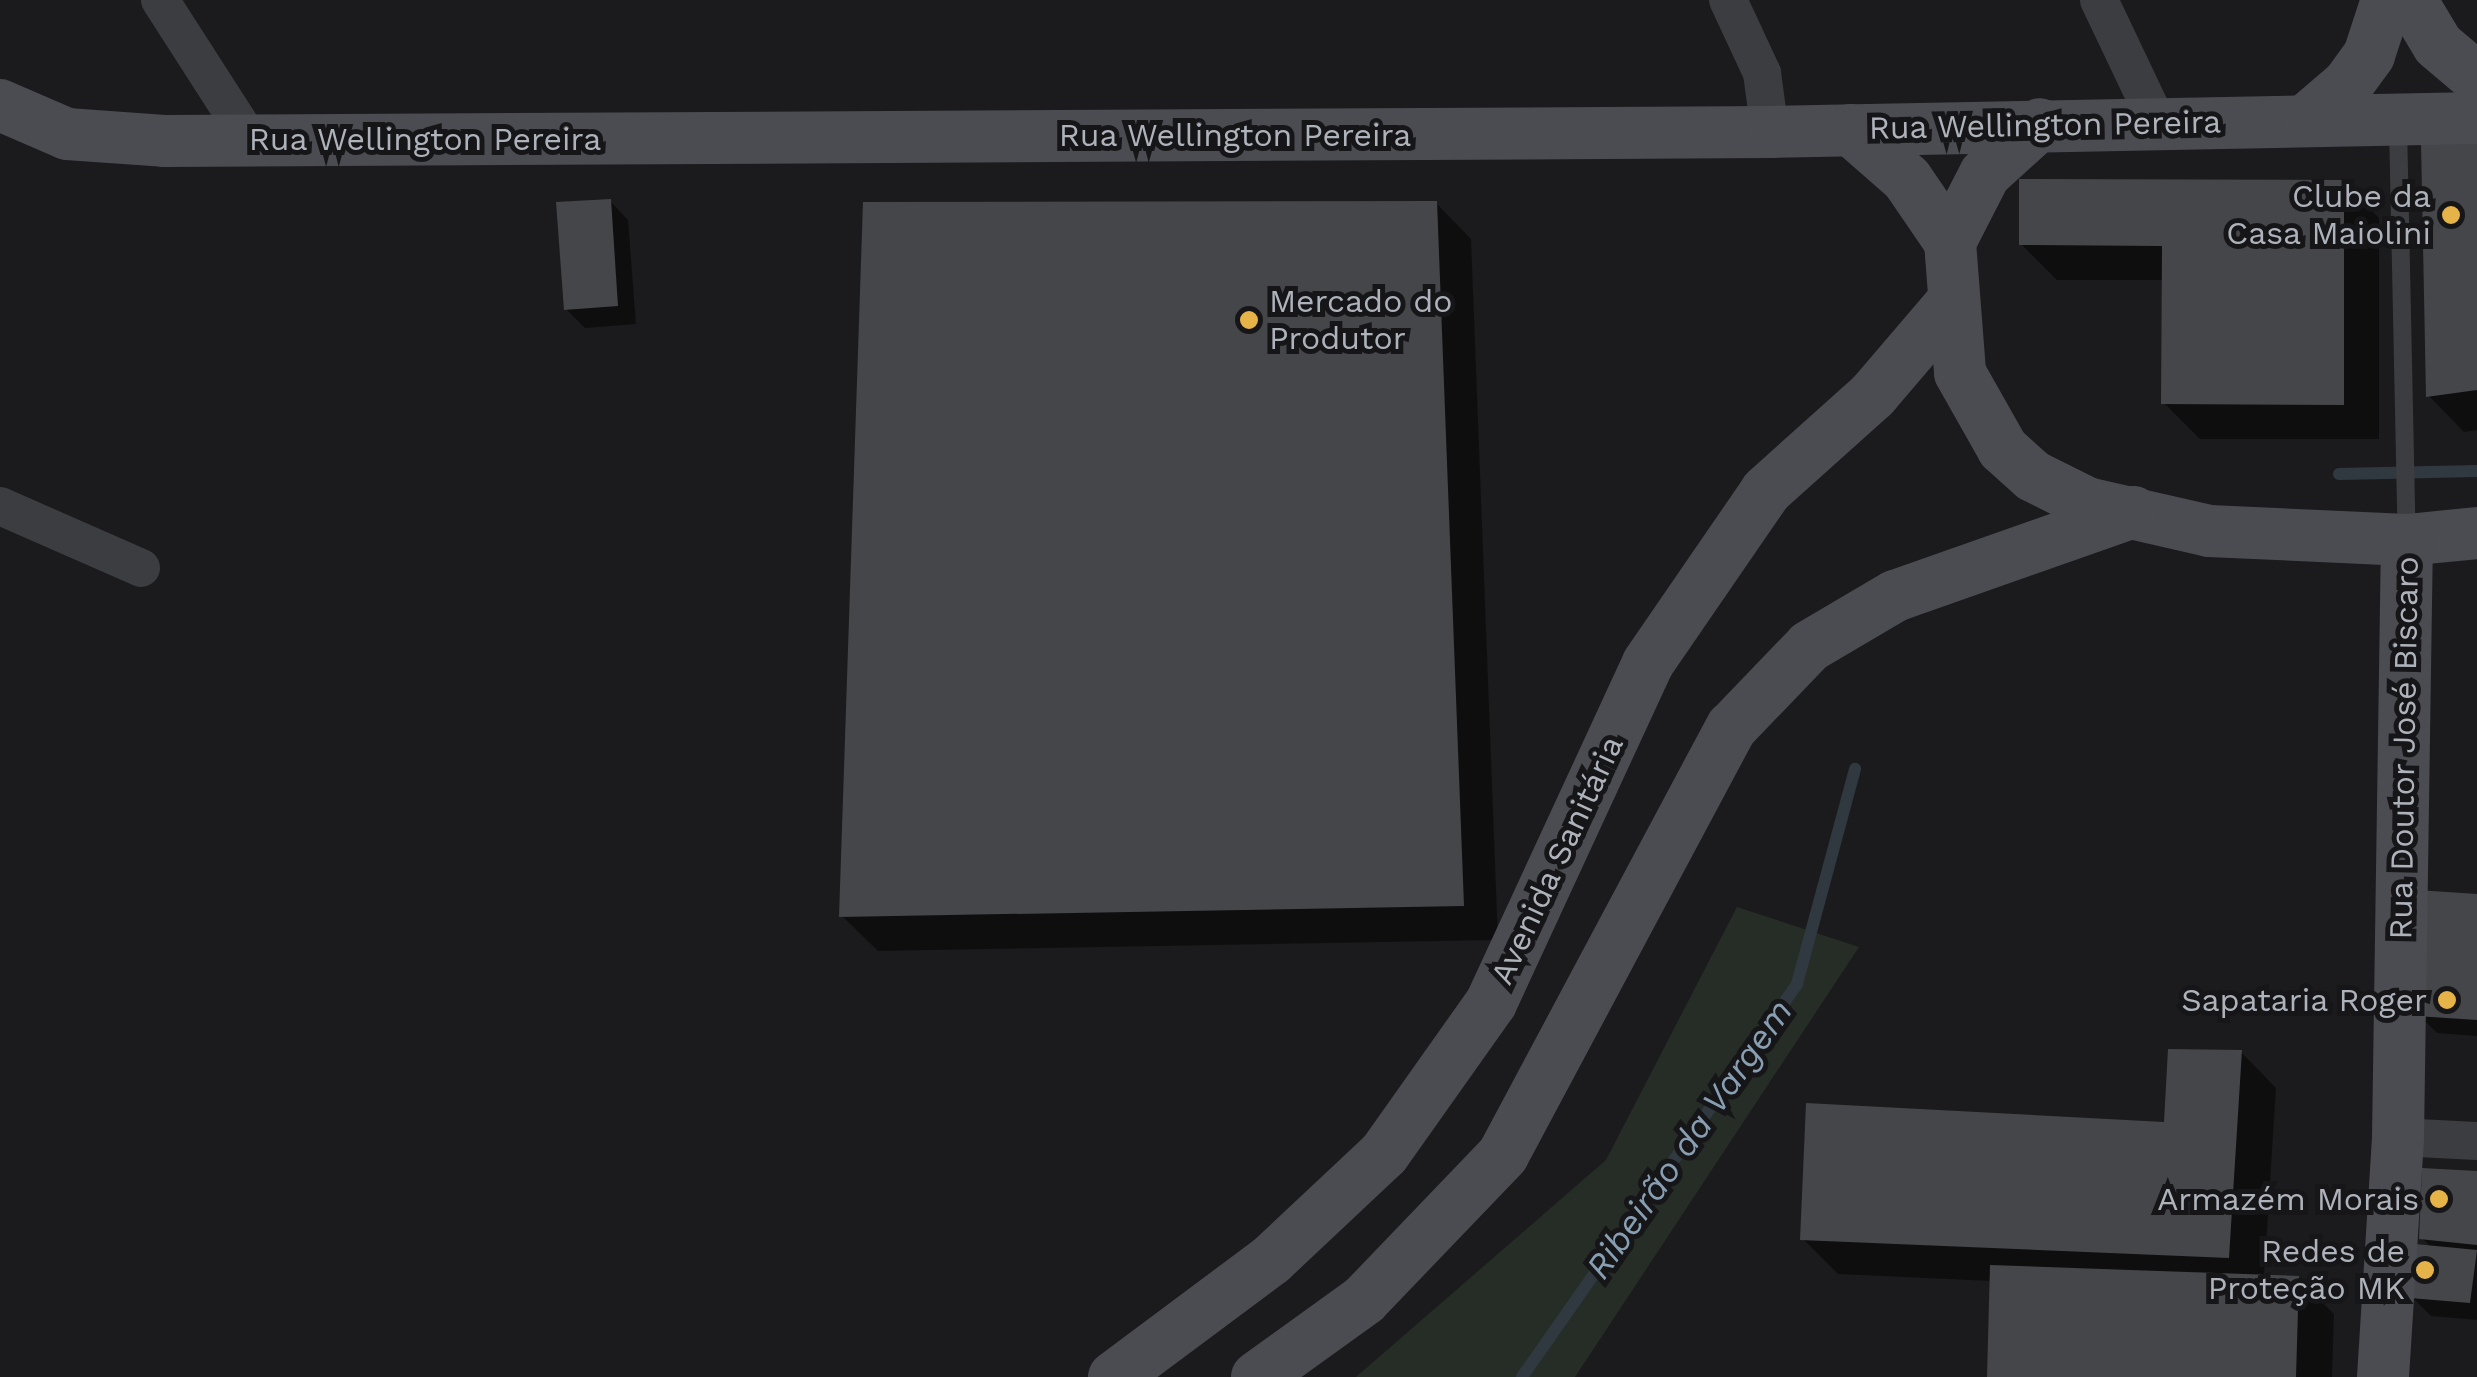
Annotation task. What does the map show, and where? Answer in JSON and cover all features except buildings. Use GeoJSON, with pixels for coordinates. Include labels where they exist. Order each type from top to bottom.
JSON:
{"type":"FeatureCollection","features":[{"type":"Feature","properties":{"kind":"main road"},"geometry":{"type":"LineString","coordinates":[[2306,120],[2348,84],[2369,54],[2387,0]]}},
{"type":"Feature","properties":{"kind":"main road"},"geometry":{"type":"LineString","coordinates":[[2411,0],[2438,45],[2477,78]]}},
{"type":"Feature","properties":{"kind":"main road","name":"Rua Wellington Pereira"},"geometry":{"type":"LineString","coordinates":[[0,104],[67,134],[250,140],[1770,132],[2156,120],[2477,118]]}},
{"type":"Feature","properties":{"kind":"main road"},"geometry":{"type":"LineString","coordinates":[[1950,242],[1985,174],[2040,124]]}},
{"type":"Feature","properties":{"kind":"main road"},"geometry":{"type":"LineString","coordinates":[[1851,130],[1907,179],[1950,242],[1960,373],[2002,449],[2033,476],[2087,503],[2208,531],[2406,525],[2477,534]]}},
{"type":"Feature","properties":{"kind":"main road","name":"Avenida Sanitária"},"geometry":{"type":"LineString","coordinates":[[1114,1377],[1271,1260],[1384,1154],[1492,1002],[1648,662],[1766,491],[1873,395],[1954,300]]}},
{"type":"Feature","properties":{"kind":"main road"},"geometry":{"type":"LineString","coordinates":[[1258,1377],[1364,1300],[1503,1155],[1732,727],[1810,646],[1895,596],[2134,512]]}},
{"type":"Feature","properties":{"kind":"main road","name":"Rua Doutor José Biscaro"},"geometry":{"type":"LineString","coordinates":[[2382,1377],[2398,1137],[2406,525]]}},
{"type":"Feature","properties":{"kind":"street"},"geometry":{"type":"LineString","coordinates":[[160,0],[250,140]]}},
{"type":"Feature","properties":{"kind":"street"},"geometry":{"type":"LineString","coordinates":[[1728,0],[1762,73],[1770,132]]}},
{"type":"Feature","properties":{"kind":"street"},"geometry":{"type":"LineString","coordinates":[[2100,0],[2156,120]]}},
{"type":"Feature","properties":{"kind":"street"},"geometry":{"type":"LineString","coordinates":[[0,506],[141,568]]}},
{"type":"Feature","properties":{"kind":"street"},"geometry":{"type":"LineString","coordinates":[[2398,1137],[2477,1141]]}},
{"type":"Feature","properties":{"kind":"lane","name":"Rua Doutor José Biscaro"},"geometry":{"type":"LineString","coordinates":[[2398,119],[2406,525]]}},
{"type":"Feature","properties":{"kind":"shaded area"},"geometry":{"type":"Polygon","coordinates":[[[1737,907],[1859,947],[1575,1377],[1356,1377],[1606,1160],[1737,907]]]}},
{"type":"Feature","properties":{"kind":"waterway","name":"Ribeirão da Vargem"},"geometry":{"type":"LineString","coordinates":[[2339,474],[2477,471]]}},
{"type":"Feature","properties":{"kind":"waterway","name":"Ribeirão da Vargem"},"geometry":{"type":"LineString","coordinates":[[1522,1377],[1797,984],[1855,769]]}},
{"type":"Feature","properties":{"kind":"place","name":"Clube da Casa Maiolini"},"geometry":{"type":"Point","coordinates":[2451,215]}},
{"type":"Feature","properties":{"kind":"place","name":"Mercado do Produtor"},"geometry":{"type":"Point","coordinates":[1249,320]}},
{"type":"Feature","properties":{"kind":"place","name":"Sapataria Roger"},"geometry":{"type":"Point","coordinates":[2447,1000]}},
{"type":"Feature","properties":{"kind":"place","name":"Armazém Morais"},"geometry":{"type":"Point","coordinates":[2439,1199]}},
{"type":"Feature","properties":{"kind":"place","name":"Redes de Proteção MK"},"geometry":{"type":"Point","coordinates":[2425,1270]}}]}
